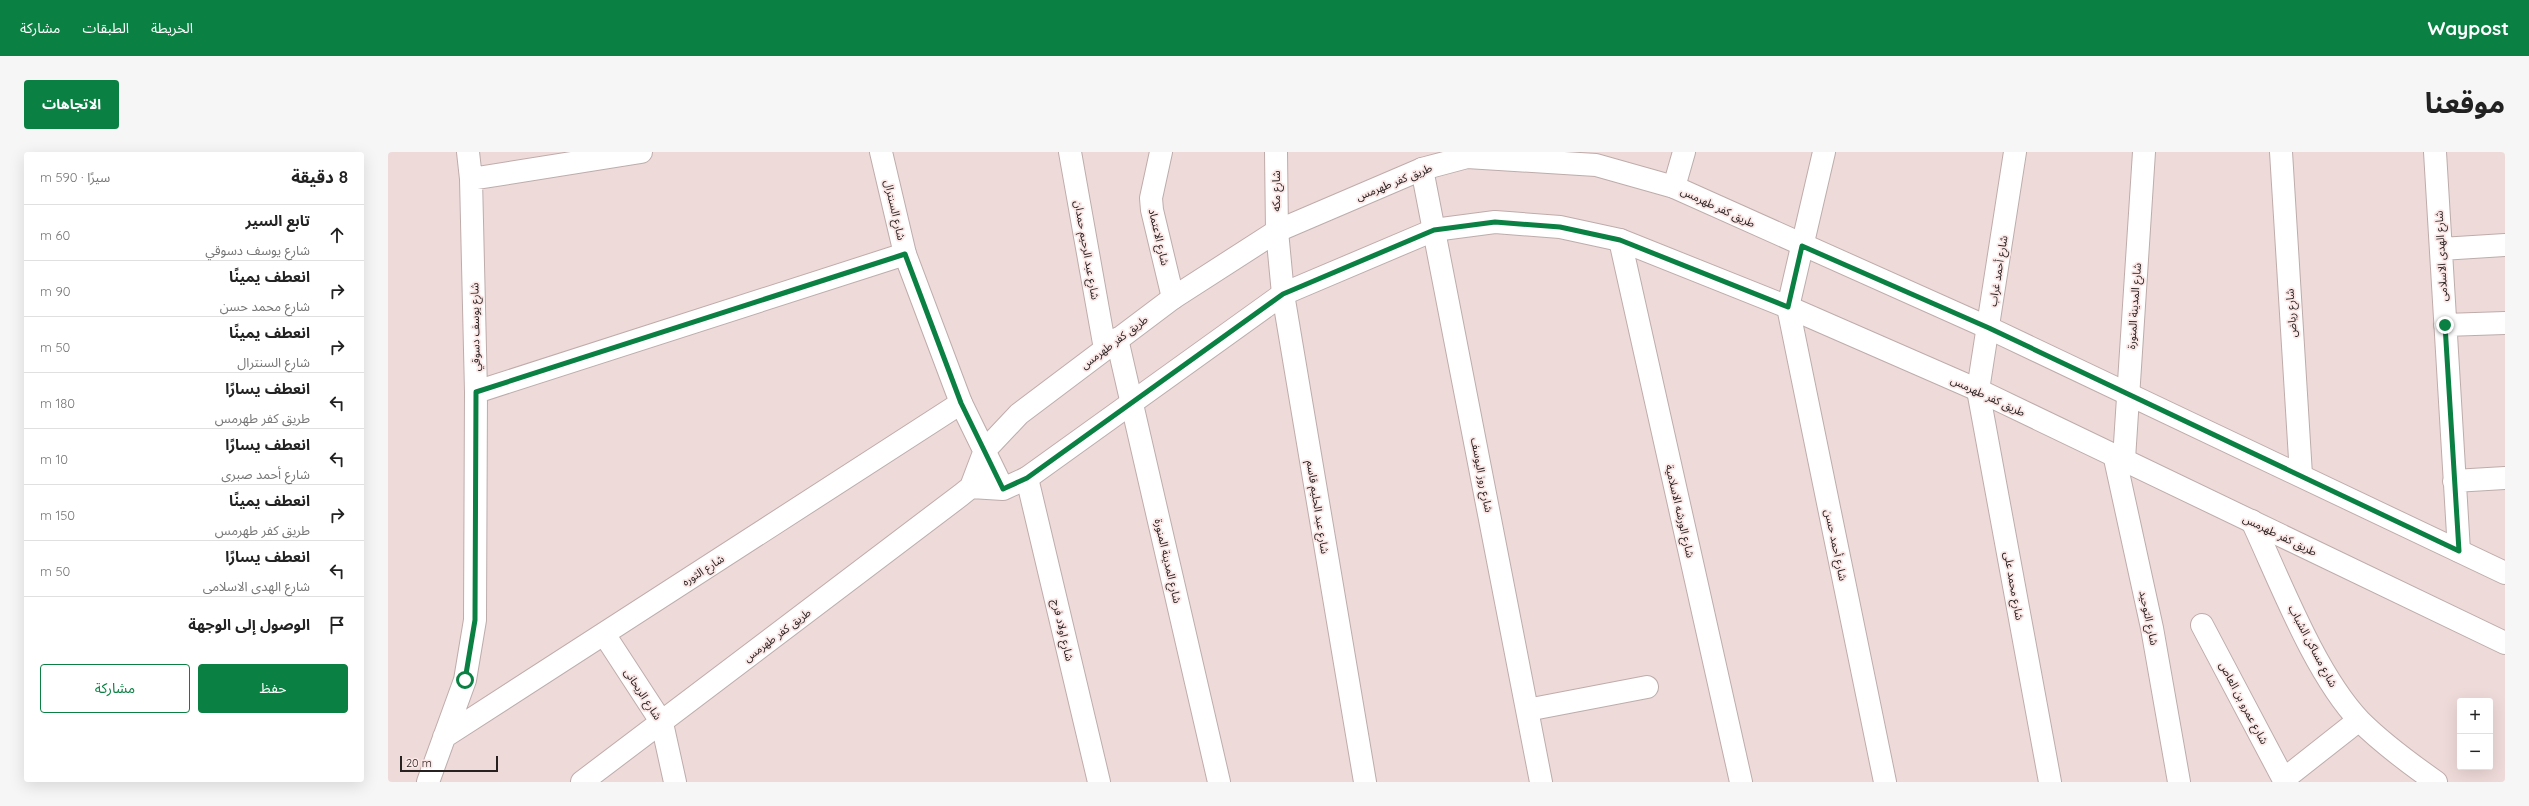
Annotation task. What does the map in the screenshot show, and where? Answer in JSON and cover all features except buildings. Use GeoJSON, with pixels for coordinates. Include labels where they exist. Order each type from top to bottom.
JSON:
{"type":"FeatureCollection","features":[{"type":"Feature","properties":{"kind":"street","name":"شارع يوسف دسوقي"},"geometry":{"type":"LineString","coordinates":[[428,782],[465,680],[475,620],[476,392],[472,179],[468,152]]}},
{"type":"Feature","properties":{"kind":"street"},"geometry":{"type":"LineString","coordinates":[[472,179],[641,152]]}},
{"type":"Feature","properties":{"kind":"street","name":"شارع السنترال"},"geometry":{"type":"LineString","coordinates":[[881,152],[905,254],[961,403],[1003,489]]}},
{"type":"Feature","properties":{"kind":"street","name":"شارع عبد الرحيم حمدان"},"geometry":{"type":"LineString","coordinates":[[1070,152],[1111,344]]}},
{"type":"Feature","properties":{"kind":"street","name":"شارع الاعتماد"},"geometry":{"type":"LineString","coordinates":[[1161,152],[1151,198],[1152,210],[1173,298]]}},
{"type":"Feature","properties":{"kind":"street","name":"شارع مكه"},"geometry":{"type":"LineString","coordinates":[[1276,152],[1277,231]]}},
{"type":"Feature","properties":{"kind":"street"},"geometry":{"type":"LineString","coordinates":[[1674,187],[1684,152]]}},
{"type":"Feature","properties":{"kind":"street"},"geometry":{"type":"LineString","coordinates":[[1788,307],[1824,152]]}},
{"type":"Feature","properties":{"kind":"street","name":"شارع أحمد غراب"},"geometry":{"type":"LineString","coordinates":[[1978,390],[1989,328],[2015,152]]}},
{"type":"Feature","properties":{"kind":"street","name":"شارع المدينة المنورة"},"geometry":{"type":"LineString","coordinates":[[2119,457],[2128,396],[2144,152]]}},
{"type":"Feature","properties":{"kind":"street","name":"شارع رياض"},"geometry":{"type":"LineString","coordinates":[[2281,152],[2301,475]]}},
{"type":"Feature","properties":{"kind":"street","name":"شارع الهدى الاسلامى"},"geometry":{"type":"LineString","coordinates":[[2435,152],[2459,551]]}},
{"type":"Feature","properties":{"kind":"street","name":"طريق كفر طهرمس"},"geometry":{"type":"LineString","coordinates":[[582,782],[662,723],[971,487],[985,450],[1019,414],[1173,298],[1277,231],[1422,169],[1466,155],[1598,159],[1674,187],[1802,246],[1989,328],[2128,396],[2301,475],[2505,573]]}},
{"type":"Feature","properties":{"kind":"street","name":"شارع روز اليوسف"},"geometry":{"type":"LineString","coordinates":[[1422,169],[1541,782]]}},
{"type":"Feature","properties":{"kind":"street","name":"طريق كفر طهرمس"},"geometry":{"type":"LineString","coordinates":[[971,487],[1003,489],[1027,478],[1283,294],[1434,230],[1495,222],[1560,227],[1620,240],[1788,307],[1978,390],[2505,643]]}},
{"type":"Feature","properties":{"kind":"street","name":"شارع عبد الحليم قاسم"},"geometry":{"type":"LineString","coordinates":[[1277,231],[1283,294],[1365,782]]}},
{"type":"Feature","properties":{"kind":"street","name":"شارع الورشه الاسلامية"},"geometry":{"type":"LineString","coordinates":[[1620,240],[1741,782]]}},
{"type":"Feature","properties":{"kind":"street"},"geometry":{"type":"LineString","coordinates":[[2441,249],[2505,245]]}},
{"type":"Feature","properties":{"kind":"street"},"geometry":{"type":"LineString","coordinates":[[476,392],[905,254]]}},
{"type":"Feature","properties":{"kind":"street","name":"شارع أحمد حسن"},"geometry":{"type":"LineString","coordinates":[[1788,307],[1885,782]]}},
{"type":"Feature","properties":{"kind":"street"},"geometry":{"type":"LineString","coordinates":[[2445,325],[2505,323]]}},
{"type":"Feature","properties":{"kind":"street","name":"شارع المدينة المنورة"},"geometry":{"type":"LineString","coordinates":[[1111,344],[1131,402],[1219,782]]}},
{"type":"Feature","properties":{"kind":"street","name":"شارع محمد على"},"geometry":{"type":"LineString","coordinates":[[1978,390],[2050,782]]}},
{"type":"Feature","properties":{"kind":"street","name":"شارع الثوره"},"geometry":{"type":"LineString","coordinates":[[444,737],[961,403]]}},
{"type":"Feature","properties":{"kind":"street","name":"شارع التوحيد"},"geometry":{"type":"LineString","coordinates":[[2119,457],[2152,628],[2179,782]]}},
{"type":"Feature","properties":{"kind":"street","name":"شارع اولاد فرج"},"geometry":{"type":"LineString","coordinates":[[1027,478],[1099,782]]}},
{"type":"Feature","properties":{"kind":"street"},"geometry":{"type":"LineString","coordinates":[[2454,481],[2505,478]]}},
{"type":"Feature","properties":{"kind":"street","name":"شارع مساكن الشباب"},"geometry":{"type":"LineString","coordinates":[[2252,521],[2330,681],[2360,720],[2396,754],[2436,782]]}},
{"type":"Feature","properties":{"kind":"street","name":"شارع عمرو بن العاص"},"geometry":{"type":"LineString","coordinates":[[2202,624],[2285,780]]}},
{"type":"Feature","properties":{"kind":"street","name":"شارع الريحانى"},"geometry":{"type":"LineString","coordinates":[[604,634],[662,723],[675,782]]}},
{"type":"Feature","properties":{"kind":"street"},"geometry":{"type":"LineString","coordinates":[[1527,710],[1647,687]]}},
{"type":"Feature","properties":{"kind":"street"},"geometry":{"type":"LineString","coordinates":[[2285,780],[2360,720]]}},
{"type":"Feature","properties":{"kind":"route"},"geometry":{"type":"LineString","coordinates":[[465,680],[475,620],[476,392],[905,254],[961,403],[1003,489],[1027,478],[1283,294],[1434,230],[1495,222],[1560,227],[1620,240],[1788,307],[1802,246],[1989,328],[2128,396],[2301,475],[2459,551],[2445,325]]}}]}
